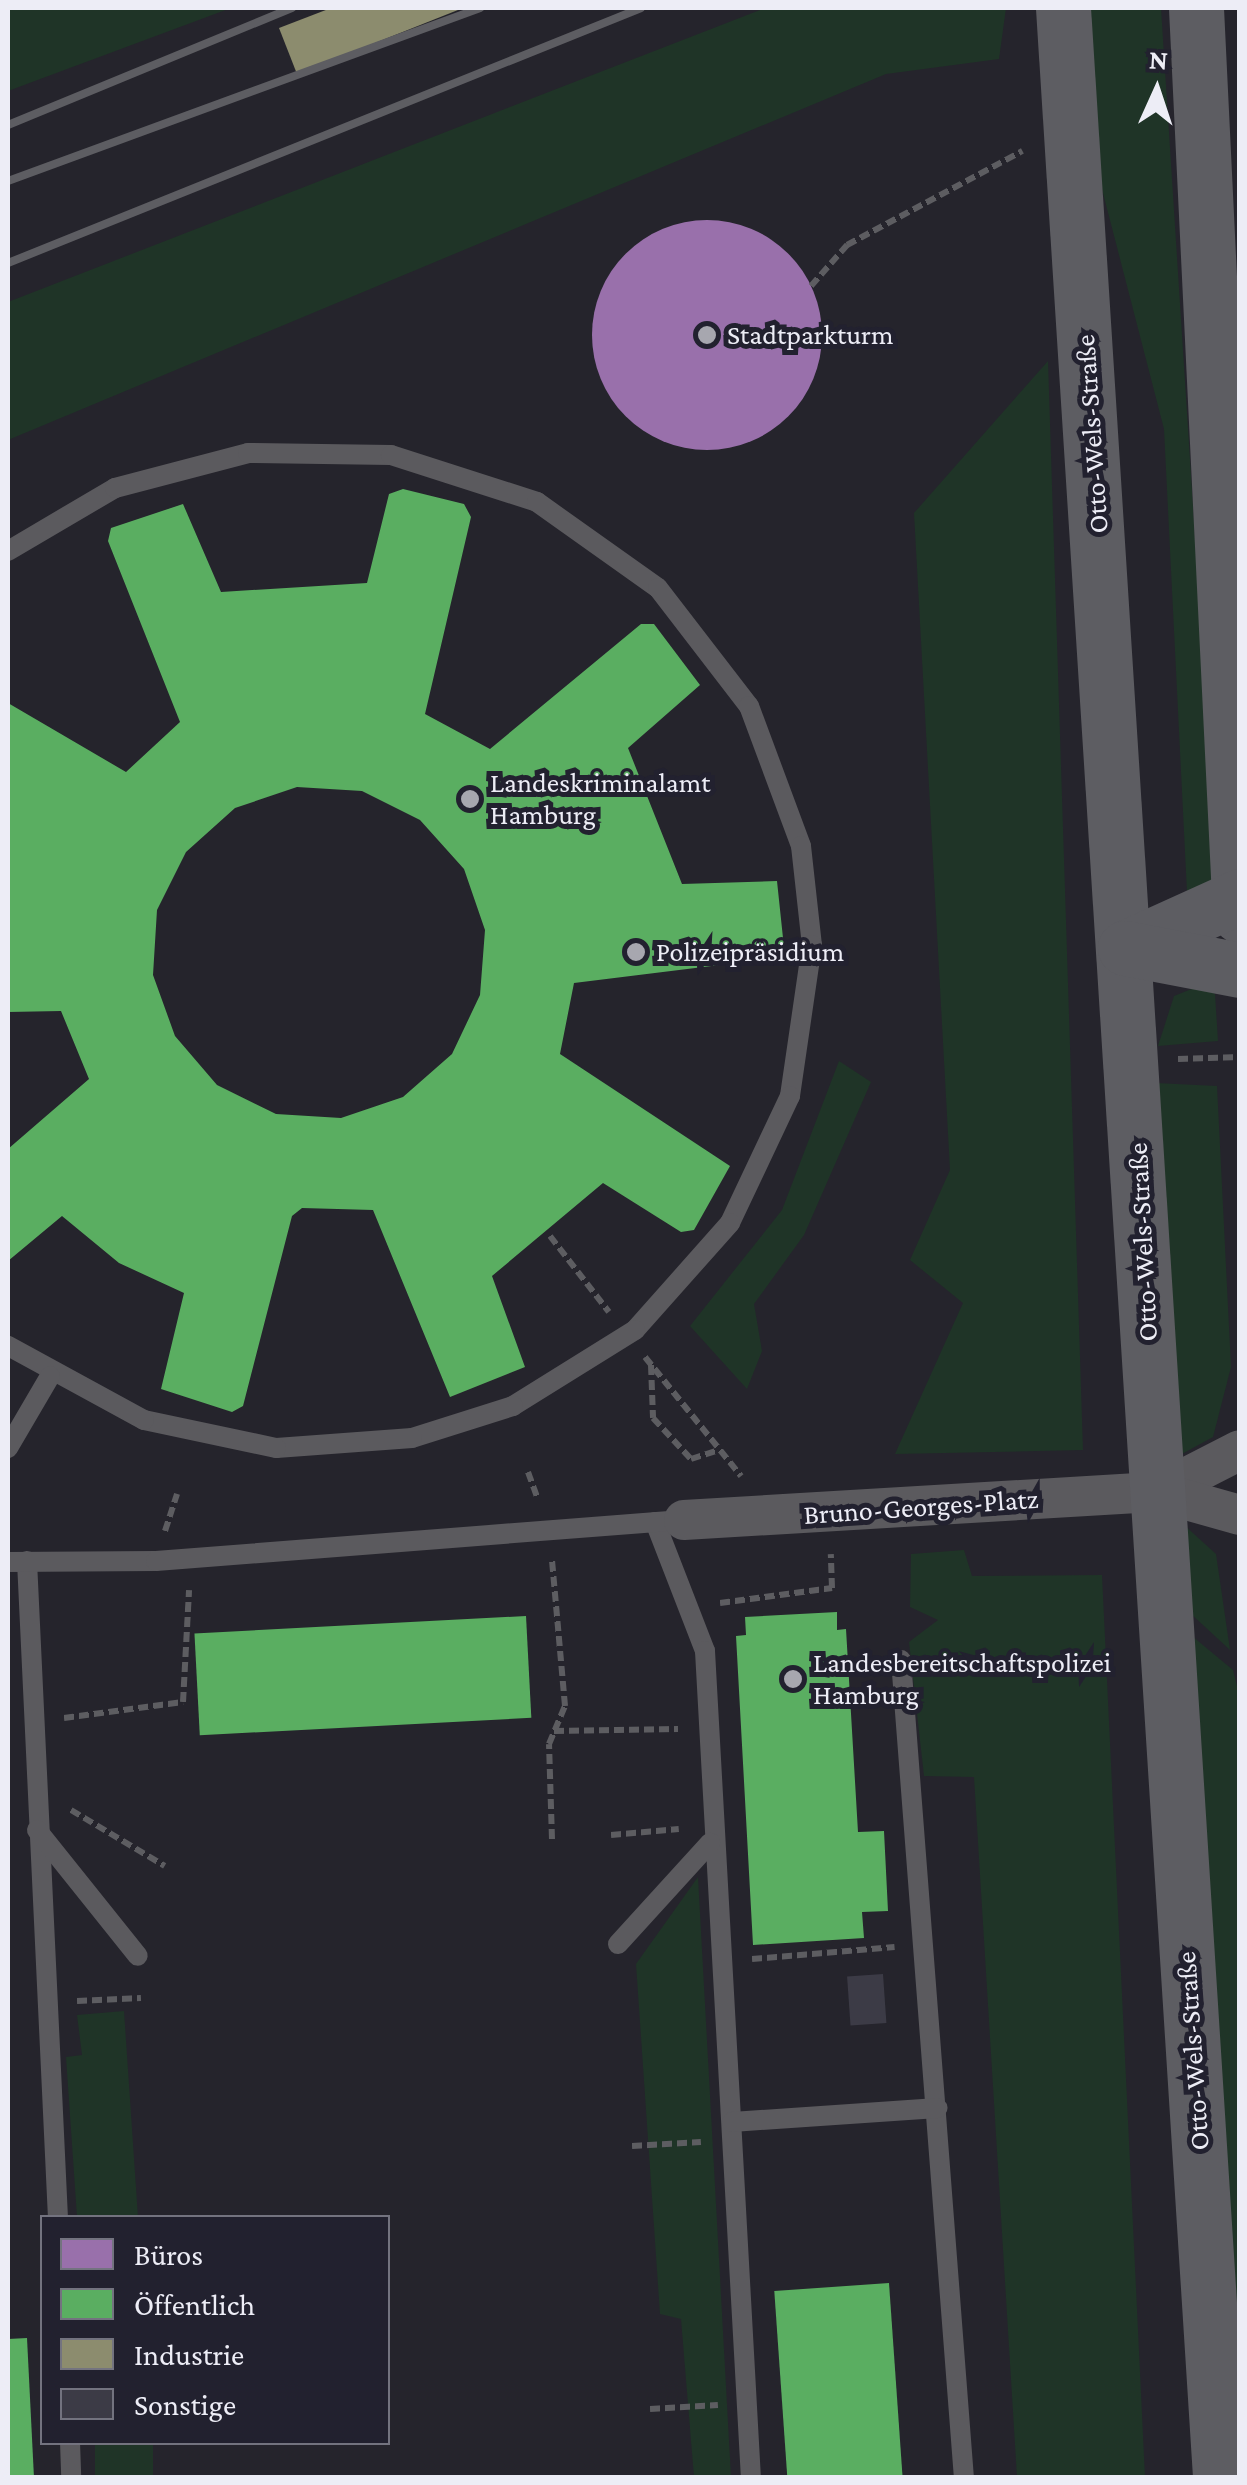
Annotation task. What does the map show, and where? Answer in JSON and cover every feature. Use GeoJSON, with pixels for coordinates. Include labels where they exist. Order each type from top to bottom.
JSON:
{"type":"FeatureCollection","features":[{"type":"Feature","properties":{"kind":"main road","name":"Otto-Wels-Straße"},"geometry":{"type":"LineString","coordinates":[[1062,8],[1220,2478]]}},
{"type":"Feature","properties":{"kind":"main road"},"geometry":{"type":"LineString","coordinates":[[1196,8],[1232,497],[1240,916]]}},
{"type":"Feature","properties":{"kind":"main road"},"geometry":{"type":"LineString","coordinates":[[1125,948],[1239,896]]}},
{"type":"Feature","properties":{"kind":"main road"},"geometry":{"type":"LineString","coordinates":[[1125,948],[1240,970]]}},
{"type":"Feature","properties":{"kind":"street","name":"Bruno-Georges-Platz"},"geometry":{"type":"LineString","coordinates":[[1158,1492],[1240,1450]]}},
{"type":"Feature","properties":{"kind":"street","name":"Bruno-Georges-Platz"},"geometry":{"type":"LineString","coordinates":[[670,1521],[1158,1492],[1240,1515]]}},
{"type":"Feature","properties":{"kind":"lane"},"geometry":{"type":"LineString","coordinates":[[8,551],[115,488],[248,453],[390,455],[538,502],[658,588],[749,706],[802,846],[812,945],[802,1048],[756,1180],[671,1297],[559,1383],[460,1426],[325,1449],[190,1434],[50,1376],[8,1346]]}},
{"type":"Feature","properties":{"kind":"lane"},"geometry":{"type":"LineString","coordinates":[[8,1448],[50,1376]]}},
{"type":"Feature","properties":{"kind":"lane"},"geometry":{"type":"LineString","coordinates":[[58,2215],[33,1722],[17,1562],[190,1557],[550,1534],[670,1521],[704,1651],[709,1835],[732,2131],[751,2478]]}},
{"type":"Feature","properties":{"kind":"lane"},"geometry":{"type":"LineString","coordinates":[[901,1660],[964,2478]]}},
{"type":"Feature","properties":{"kind":"lane"},"geometry":{"type":"LineString","coordinates":[[38,1830],[138,1956]]}},
{"type":"Feature","properties":{"kind":"lane"},"geometry":{"type":"LineString","coordinates":[[618,1944],[709,1835]]}},
{"type":"Feature","properties":{"kind":"lane"},"geometry":{"type":"LineString","coordinates":[[732,2131],[938,2108]]}},
{"type":"Feature","properties":{"kind":"lane"},"geometry":{"type":"LineString","coordinates":[[70,2445],[72,2478]]}},
{"type":"Feature","properties":{"kind":"path"},"geometry":{"type":"LineString","coordinates":[[811,286],[846,245],[1029,148]]}},
{"type":"Feature","properties":{"kind":"path"},"geometry":{"type":"LineString","coordinates":[[1171,1059],[1240,1057]]}},
{"type":"Feature","properties":{"kind":"path"},"geometry":{"type":"LineString","coordinates":[[550,1236],[617,1322]]}},
{"type":"Feature","properties":{"kind":"path"},"geometry":{"type":"LineString","coordinates":[[640,1351],[720,1450],[691,1459],[653,1418],[651,1365]]}},
{"type":"Feature","properties":{"kind":"path"},"geometry":{"type":"LineString","coordinates":[[528,1472],[550,1534],[565,1706],[554,1731],[552,1839]]}},
{"type":"Feature","properties":{"kind":"path"},"geometry":{"type":"LineString","coordinates":[[748,1597],[832,1588],[831,1513]]}},
{"type":"Feature","properties":{"kind":"path"},"geometry":{"type":"LineString","coordinates":[[33,1722],[183,1702],[190,1557]]}},
{"type":"Feature","properties":{"kind":"path"},"geometry":{"type":"LineString","coordinates":[[554,1731],[706,1728]]}},
{"type":"Feature","properties":{"kind":"path"},"geometry":{"type":"LineString","coordinates":[[36,1792],[164,1866]]}},
{"type":"Feature","properties":{"kind":"path"},"geometry":{"type":"LineString","coordinates":[[611,1835],[709,1835]]}},
{"type":"Feature","properties":{"kind":"path"},"geometry":{"type":"LineString","coordinates":[[720,1962],[925,1944]]}},
{"type":"Feature","properties":{"kind":"path"},"geometry":{"type":"LineString","coordinates":[[46,2002],[141,1998]]}},
{"type":"Feature","properties":{"kind":"path"},"geometry":{"type":"LineString","coordinates":[[632,2146],[732,2131]]}},
{"type":"Feature","properties":{"kind":"path"},"geometry":{"type":"LineString","coordinates":[[650,2409],[746,2404]]}},
{"type":"Feature","properties":{"kind":"green space"},"geometry":{"type":"Polygon","coordinates":[[[8,8],[231,8],[8,91],[8,8]]]}},
{"type":"Feature","properties":{"kind":"green space"},"geometry":{"type":"Polygon","coordinates":[[[765,8],[1006,8],[999,59],[886,74],[8,440],[8,302],[765,8]]]}},
{"type":"Feature","properties":{"kind":"green space"},"geometry":{"type":"Polygon","coordinates":[[[1084,8],[1161,8],[1217,880],[1187,892],[1164,429],[1096,166],[1084,8]]]}},
{"type":"Feature","properties":{"kind":"green space"},"geometry":{"type":"Polygon","coordinates":[[[1048,361],[1083,1450],[895,1454],[963,1303],[910,1260],[950,1170],[914,513],[1048,361]]]}},
{"type":"Feature","properties":{"kind":"green space"},"geometry":{"type":"Polygon","coordinates":[[[1199,986],[1215,994],[1218,1041],[1158,1046],[1174,996],[1199,986]]]}},
{"type":"Feature","properties":{"kind":"green space"},"geometry":{"type":"Polygon","coordinates":[[[839,1061],[871,1082],[804,1235],[754,1304],[762,1351],[747,1389],[690,1326],[782,1210],[839,1061]]]}},
{"type":"Feature","properties":{"kind":"green space"},"geometry":{"type":"Polygon","coordinates":[[[1156,1083],[1217,1086],[1231,1367],[1213,1437],[1180,1455],[1156,1083]]]}},
{"type":"Feature","properties":{"kind":"green space"},"geometry":{"type":"Polygon","coordinates":[[[1183,1524],[1216,1554],[1230,1650],[1190,1613],[1183,1524]]]}},
{"type":"Feature","properties":{"kind":"green space"},"geometry":{"type":"Polygon","coordinates":[[[964,1550],[972,1576],[1102,1575],[1145,2477],[1017,2477],[974,1777],[924,1776],[909,1642],[938,1620],[910,1607],[911,1554],[964,1550]]]}},
{"type":"Feature","properties":{"kind":"green space"},"geometry":{"type":"Polygon","coordinates":[[[1192,1636],[1233,1670],[1239,1694],[1239,2446],[1192,1636]]]}},
{"type":"Feature","properties":{"kind":"green space"},"geometry":{"type":"Polygon","coordinates":[[[698,1877],[731,2477],[694,2477],[681,2319],[660,2314],[636,1964],[698,1877]]]}},
{"type":"Feature","properties":{"kind":"green space"},"geometry":{"type":"Polygon","coordinates":[[[124,2011],[138,2215],[77,2215],[66,2057],[82,2055],[77,2015],[124,2011]]]}},
{"type":"Feature","properties":{"kind":"green space"},"geometry":{"type":"Polygon","coordinates":[[[95,2445],[153,2445],[153,2477],[95,2477],[95,2445]]]}},
{"type":"Feature","properties":{"kind":"building: Büros","name":"Stadtparkturm"},"geometry":{"type":"Polygon","coordinates":[[[707,220],[751,229],[788,254],[813,291],[822,335],[813,379],[788,416],[751,441],[707,450],[663,441],[626,416],[601,379],[592,335],[601,291],[626,254],[663,229],[707,220]]]}},
{"type":"Feature","properties":{"kind":"building: Öffentlich","name":"Polizeipräsidium"},"geometry":{"type":"Polygon","coordinates":[[[403,489],[464,504],[471,517],[425,714],[490,749],[641,624],[654,624],[700,685],[628,748],[682,884],[777,881],[785,957],[574,983],[560,1054],[730,1166],[694,1230],[681,1232],[603,1183],[492,1276],[525,1367],[450,1397],[373,1210],[302,1208],[292,1216],[243,1406],[232,1412],[161,1389],[184,1293],[119,1263],[62,1216],[8,1261],[8,1149],[89,1079],[61,1011],[8,1012],[8,703],[126,772],[180,722],[108,541],[111,528],[183,504],[221,592],[367,583],[389,494],[403,489]],[[297,787],[235,808],[186,852],[157,910],[153,975],[175,1036],[217,1085],[276,1114],[341,1118],[403,1097],[452,1054],[480,995],[485,930],[464,869],[420,820],[362,791],[297,787]]]}},
{"type":"Feature","properties":{"kind":"building: Öffentlich"},"geometry":{"type":"Polygon","coordinates":[[[837,1612],[837,1630],[846,1629],[858,1832],[884,1831],[888,1911],[862,1912],[864,1938],[753,1945],[736,1636],[746,1635],[745,1617],[837,1612]]]}},
{"type":"Feature","properties":{"kind":"building: Öffentlich"},"geometry":{"type":"Polygon","coordinates":[[[526,1616],[531,1718],[200,1735],[194,1633],[526,1616]]]}},
{"type":"Feature","properties":{"kind":"building: Öffentlich"},"geometry":{"type":"Polygon","coordinates":[[[889,2283],[903,2478],[787,2478],[774,2291],[889,2283]]]}},
{"type":"Feature","properties":{"kind":"building: Öffentlich"},"geometry":{"type":"Polygon","coordinates":[[[27,2338],[34,2478],[8,2478],[8,2339],[27,2338]]]}},
{"type":"Feature","properties":{"kind":"building: Industrie"},"geometry":{"type":"Polygon","coordinates":[[[331,8],[463,8],[297,74],[279,28],[331,8]]]}},
{"type":"Feature","properties":{"kind":"building: Sonstige"},"geometry":{"type":"Polygon","coordinates":[[[883,1974],[886,2023],[851,2025],[847,1977],[883,1974]]]}},
{"type":"Feature","properties":{"kind":"railway"},"geometry":{"type":"LineString","coordinates":[[8,125],[292,8]]}},
{"type":"Feature","properties":{"kind":"railway"},"geometry":{"type":"LineString","coordinates":[[8,181],[480,8]]}},
{"type":"Feature","properties":{"kind":"railway"},"geometry":{"type":"LineString","coordinates":[[8,263],[641,8]]}},
{"type":"Feature","properties":{"kind":"place","name":"Stadtparkturm"},"geometry":{"type":"Point","coordinates":[707,335]}},
{"type":"Feature","properties":{"kind":"place","name":"Landeskriminalamt Hamburg"},"geometry":{"type":"Point","coordinates":[470,799]}},
{"type":"Feature","properties":{"kind":"place","name":"Polizeipräsidium"},"geometry":{"type":"Point","coordinates":[636,952]}},
{"type":"Feature","properties":{"kind":"place","name":"Landesbereitschaftspolizei Hamburg"},"geometry":{"type":"Point","coordinates":[793,1679]}}]}
